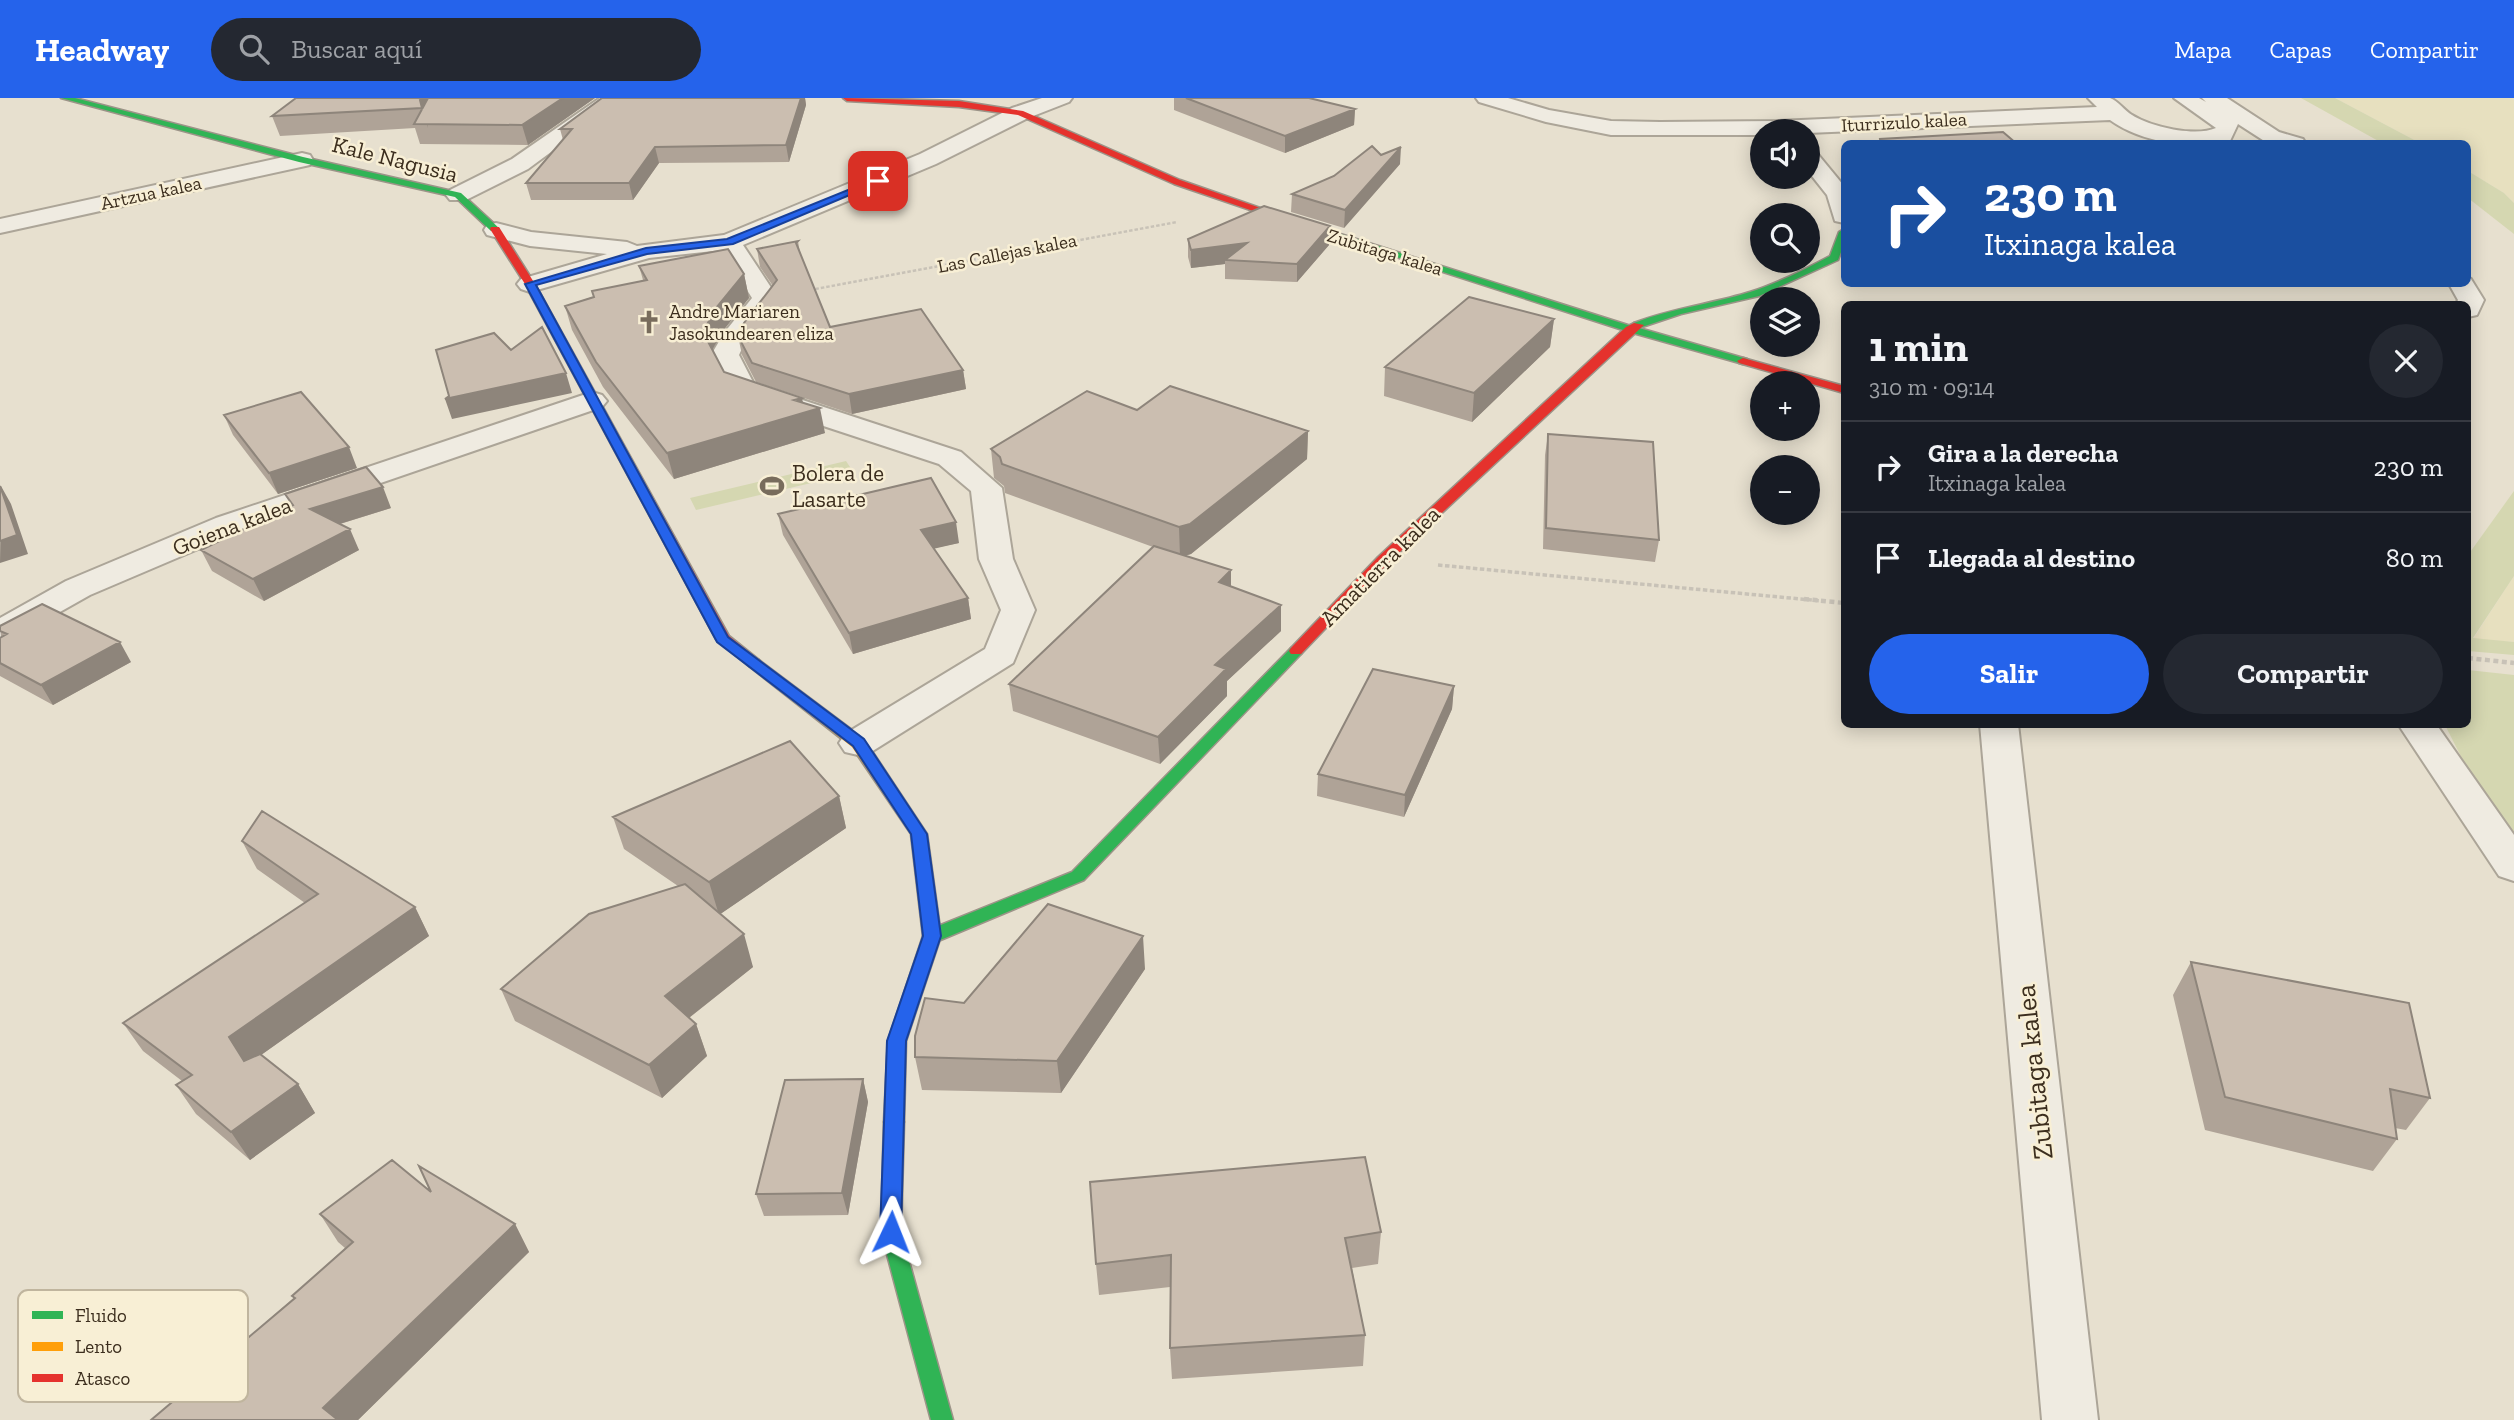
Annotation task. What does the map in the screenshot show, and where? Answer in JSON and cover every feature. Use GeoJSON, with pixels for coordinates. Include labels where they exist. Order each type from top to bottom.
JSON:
{"type":"FeatureCollection","features":[{"type":"Feature","properties":{"kind":"street","name":"Kale Nagusia"},"geometry":{"type":"LineString","coordinates":[[65,98],[302,160],[458,195],[496,230],[530,284],[723,639],[858,743],[919,834],[932,936],[897,1041],[891,1232],[942,1420]]}},
{"type":"Feature","properties":{"kind":"street"},"geometry":{"type":"LineString","coordinates":[[458,195],[520,164],[614,98]]}},
{"type":"Feature","properties":{"kind":"street","name":"Zubitaga kalea"},"geometry":{"type":"LineString","coordinates":[[847,98],[959,104],[1020,113],[1177,182],[1250,209],[1630,329],[1841,389]]}},
{"type":"Feature","properties":{"kind":"street"},"geometry":{"type":"LineString","coordinates":[[530,284],[646,251],[729,242],[929,159],[1020,113],[1062,98]]}},
{"type":"Feature","properties":{"kind":"street","name":"Iturrizulo kalea"},"geometry":{"type":"LineString","coordinates":[[1486,98],[1546,116],[1611,128],[1750,130]]}},
{"type":"Feature","properties":{"kind":"street","name":"Iturrizulo kalea"},"geometry":{"type":"LineString","coordinates":[[1820,127],[2107,105],[2146,132],[2174,138],[2222,136],[2228,126],[2184,98]]}},
{"type":"Feature","properties":{"kind":"street"},"geometry":{"type":"LineString","coordinates":[[2213,98],[2271,136],[2283,140]]}},
{"type":"Feature","properties":{"kind":"street","name":"Artzua kalea"},"geometry":{"type":"LineString","coordinates":[[0,226],[302,160]]}},
{"type":"Feature","properties":{"kind":"street"},"geometry":{"type":"LineString","coordinates":[[1820,171],[1839,194],[1841,203]]}},
{"type":"Feature","properties":{"kind":"street"},"geometry":{"type":"LineString","coordinates":[[496,230],[530,239],[646,251]]}},
{"type":"Feature","properties":{"kind":"street","name":"Amatierra kalea"},"geometry":{"type":"LineString","coordinates":[[932,936],[1078,876],[1383,560],[1630,329],[1670,312],[1745,297],[1796,278],[1834,258],[1841,240]]}},
{"type":"Feature","properties":{"kind":"street"},"geometry":{"type":"LineString","coordinates":[[729,242],[765,298],[756,314],[732,336],[725,355],[742,390],[950,458],[986,488],[996,559],[1018,610],[1000,655],[858,743]]}},
{"type":"Feature","properties":{"kind":"street","name":"Goiena kalea"},"geometry":{"type":"LineString","coordinates":[[0,632],[78,588],[228,525],[592,401]]}},
{"type":"Feature","properties":{"kind":"street","name":"Zubitaga kalea"},"geometry":{"type":"LineString","coordinates":[[1998,728],[2070,1420]]}},
{"type":"Feature","properties":{"kind":"street"},"geometry":{"type":"LineString","coordinates":[[2419,728],[2514,866]]}},
{"type":"Feature","properties":{"kind":"path","name":"Las Callejas kalea"},"geometry":{"type":"LineString","coordinates":[[765,298],[1250,209]]}},
{"type":"Feature","properties":{"kind":"path"},"geometry":{"type":"LineString","coordinates":[[1383,560],[1841,603]]}},
{"type":"Feature","properties":{"kind":"path"},"geometry":{"type":"LineString","coordinates":[[2471,658],[2514,663]]}},
{"type":"Feature","properties":{"kind":"shaded area"},"geometry":{"type":"Polygon","coordinates":[[[2335,98],[2514,98],[2514,203],[2504,193],[2471,173],[2471,140],[2414,140],[2335,98]]]}},
{"type":"Feature","properties":{"kind":"shaded area"},"geometry":{"type":"Polygon","coordinates":[[[2514,576],[2514,642],[2473,639],[2514,576]]]}},
{"type":"Feature","properties":{"kind":"green space"},"geometry":{"type":"Polygon","coordinates":[[[2301,98],[2335,98],[2414,140],[2377,140],[2301,98]]]}},
{"type":"Feature","properties":{"kind":"green space"},"geometry":{"type":"Polygon","coordinates":[[[2471,173],[2504,193],[2514,203],[2514,234],[2471,200],[2471,173]]]}},
{"type":"Feature","properties":{"kind":"green space","name":"Bolera de Lasarte"},"geometry":{"type":"Polygon","coordinates":[[[846,461],[854,473],[696,510],[690,498],[846,461]]]}},
{"type":"Feature","properties":{"kind":"green space"},"geometry":{"type":"Polygon","coordinates":[[[2514,491],[2514,576],[2473,638],[2514,642],[2514,655],[2471,651],[2471,551],[2514,491]]]}},
{"type":"Feature","properties":{"kind":"green space"},"geometry":{"type":"Polygon","coordinates":[[[2471,670],[2514,675],[2514,846],[2481,796],[2447,728],[2471,728],[2471,670]]]}},
{"type":"Feature","properties":{"kind":"building"},"geometry":{"type":"Polygon","coordinates":[[[296,98],[425,98],[420,100],[422,108],[272,116],[296,98]]]}},
{"type":"Feature","properties":{"kind":"building"},"geometry":{"type":"Polygon","coordinates":[[[428,98],[563,98],[522,125],[414,124],[428,98]]]}},
{"type":"Feature","properties":{"kind":"building"},"geometry":{"type":"Polygon","coordinates":[[[602,98],[801,98],[786,145],[655,147],[629,183],[526,183],[572,129],[560,129],[602,98]]]}},
{"type":"Feature","properties":{"kind":"building"},"geometry":{"type":"Polygon","coordinates":[[[1186,98],[1309,98],[1355,109],[1285,136],[1186,98]]]}},
{"type":"Feature","properties":{"kind":"building"},"geometry":{"type":"Polygon","coordinates":[[[2003,132],[2012,140],[1880,140],[2003,132]]]}},
{"type":"Feature","properties":{"kind":"building"},"geometry":{"type":"Polygon","coordinates":[[[1372,146],[1381,155],[1401,147],[1345,210],[1292,194],[1334,176],[1372,146]]]}},
{"type":"Feature","properties":{"kind":"building"},"geometry":{"type":"Polygon","coordinates":[[[1264,206],[1330,226],[1297,264],[1225,260],[1247,243],[1191,250],[1188,239],[1264,206]]]}},
{"type":"Feature","properties":{"kind":"building"},"geometry":{"type":"Polygon","coordinates":[[[798,241],[796,243],[830,327],[921,309],[963,370],[849,394],[752,363],[738,336],[744,323],[777,280],[757,249],[798,241]]]}},
{"type":"Feature","properties":{"kind":"building"},"geometry":{"type":"Polygon","coordinates":[[[728,249],[744,274],[716,308],[703,332],[724,372],[802,398],[794,400],[820,408],[667,453],[596,362],[565,306],[594,297],[592,291],[647,280],[639,266],[728,249]]]}},
{"type":"Feature","properties":{"kind":"building"},"geometry":{"type":"Polygon","coordinates":[[[1469,297],[1554,319],[1474,393],[1385,367],[1469,297]]]}},
{"type":"Feature","properties":{"kind":"building"},"geometry":{"type":"Polygon","coordinates":[[[542,327],[566,373],[445,399],[449,396],[436,350],[494,333],[511,350],[542,327]]]}},
{"type":"Feature","properties":{"kind":"building"},"geometry":{"type":"Polygon","coordinates":[[[1170,386],[1308,431],[1190,524],[1179,527],[1002,464],[1000,457],[991,449],[1087,391],[1137,410],[1170,386]]]}},
{"type":"Feature","properties":{"kind":"building"},"geometry":{"type":"Polygon","coordinates":[[[301,392],[349,447],[269,473],[224,415],[301,392]]]}},
{"type":"Feature","properties":{"kind":"building"},"geometry":{"type":"Polygon","coordinates":[[[1548,434],[1653,442],[1659,540],[1546,528],[1548,434]]]}},
{"type":"Feature","properties":{"kind":"building"},"geometry":{"type":"Polygon","coordinates":[[[366,467],[383,487],[310,509],[350,529],[253,579],[201,550],[293,505],[285,494],[366,467]]]}},
{"type":"Feature","properties":{"kind":"building"},"geometry":{"type":"Polygon","coordinates":[[[931,478],[956,522],[921,530],[968,598],[849,633],[778,514],[931,478]]]}},
{"type":"Feature","properties":{"kind":"building"},"geometry":{"type":"Polygon","coordinates":[[[0,486],[17,535],[0,541],[0,486]]]}},
{"type":"Feature","properties":{"kind":"building"},"geometry":{"type":"Polygon","coordinates":[[[1154,546],[1231,570],[1219,582],[1281,605],[1215,665],[1226,669],[1158,737],[1009,684],[1154,546]]]}},
{"type":"Feature","properties":{"kind":"building"},"geometry":{"type":"Polygon","coordinates":[[[42,604],[120,642],[41,685],[0,663],[0,638],[7,634],[0,631],[0,626],[42,604]]]}},
{"type":"Feature","properties":{"kind":"building"},"geometry":{"type":"Polygon","coordinates":[[[1373,669],[1454,686],[1405,795],[1318,774],[1373,669]]]}},
{"type":"Feature","properties":{"kind":"building"},"geometry":{"type":"Polygon","coordinates":[[[790,741],[839,796],[709,882],[613,817],[790,741]]]}},
{"type":"Feature","properties":{"kind":"building"},"geometry":{"type":"Polygon","coordinates":[[[262,811],[415,907],[229,1037],[244,1061],[260,1054],[298,1084],[231,1132],[176,1085],[192,1075],[123,1023],[318,894],[242,841],[262,811]]]}},
{"type":"Feature","properties":{"kind":"building"},"geometry":{"type":"Polygon","coordinates":[[[685,884],[744,934],[665,996],[696,1024],[649,1065],[501,989],[589,914],[685,884]]]}},
{"type":"Feature","properties":{"kind":"building"},"geometry":{"type":"Polygon","coordinates":[[[1048,904],[1143,936],[1057,1061],[915,1057],[915,1036],[925,998],[964,1003],[1048,904]]]}},
{"type":"Feature","properties":{"kind":"building"},"geometry":{"type":"Polygon","coordinates":[[[2191,962],[2409,1003],[2430,1098],[2390,1089],[2397,1139],[2225,1097],[2191,962]]]}},
{"type":"Feature","properties":{"kind":"building"},"geometry":{"type":"Polygon","coordinates":[[[863,1079],[842,1193],[756,1194],[785,1080],[863,1079]]]}},
{"type":"Feature","properties":{"kind":"building"},"geometry":{"type":"Polygon","coordinates":[[[1365,1157],[1381,1232],[1345,1238],[1365,1335],[1170,1348],[1171,1255],[1096,1264],[1090,1182],[1365,1157]]]}},
{"type":"Feature","properties":{"kind":"building"},"geometry":{"type":"Polygon","coordinates":[[[392,1160],[431,1192],[419,1166],[515,1224],[323,1408],[338,1420],[151,1420],[172,1402],[248,1402],[248,1338],[295,1298],[292,1296],[353,1242],[320,1214],[392,1160]]]}},
{"type":"Feature","properties":{"kind":"traffic: fast"},"geometry":{"type":"LineString","coordinates":[[65,98],[302,160],[458,195],[495,229]]}},
{"type":"Feature","properties":{"kind":"traffic: fast"},"geometry":{"type":"LineString","coordinates":[[1330,234],[1630,329],[1743,361]]}},
{"type":"Feature","properties":{"kind":"traffic: fast"},"geometry":{"type":"LineString","coordinates":[[1638,325],[1678,312],[1756,294],[1790,280],[1834,258],[1841,240]]}},
{"type":"Feature","properties":{"kind":"traffic: fast"},"geometry":{"type":"LineString","coordinates":[[932,936],[1078,876],[1296,651]]}},
{"type":"Feature","properties":{"kind":"traffic: fast"},"geometry":{"type":"LineString","coordinates":[[894,1122],[891,1232],[942,1420]]}},
{"type":"Feature","properties":{"kind":"traffic: slow"},"geometry":{"type":"LineString","coordinates":[[754,663],[858,743],[919,834],[932,936],[897,1041],[894,1122]]}},
{"type":"Feature","properties":{"kind":"traffic: jam"},"geometry":{"type":"LineString","coordinates":[[847,98],[959,104],[1020,113],[1177,182],[1330,234]]}},
{"type":"Feature","properties":{"kind":"traffic: jam"},"geometry":{"type":"LineString","coordinates":[[495,229],[530,284],[723,639],[754,663]]}},
{"type":"Feature","properties":{"kind":"traffic: jam"},"geometry":{"type":"LineString","coordinates":[[1296,651],[1383,560],[1630,329],[1638,325]]}},
{"type":"Feature","properties":{"kind":"traffic: jam"},"geometry":{"type":"LineString","coordinates":[[1743,361],[1841,389]]}},
{"type":"Feature","properties":{"kind":"place","name":"Andre Mariaren Jasokundearen eliza"},"geometry":{"type":"Point","coordinates":[649,322]}},
{"type":"Feature","properties":{"kind":"place","name":"Bolera de Lasarte"},"geometry":{"type":"Point","coordinates":[772,486]}},
{"type":"Feature","properties":{"kind":"route"},"geometry":{"type":"LineString","coordinates":[[878,181],[729,242],[646,251],[530,284],[723,639],[858,743],[919,834],[932,936],[897,1041],[891,1232]]}}]}
